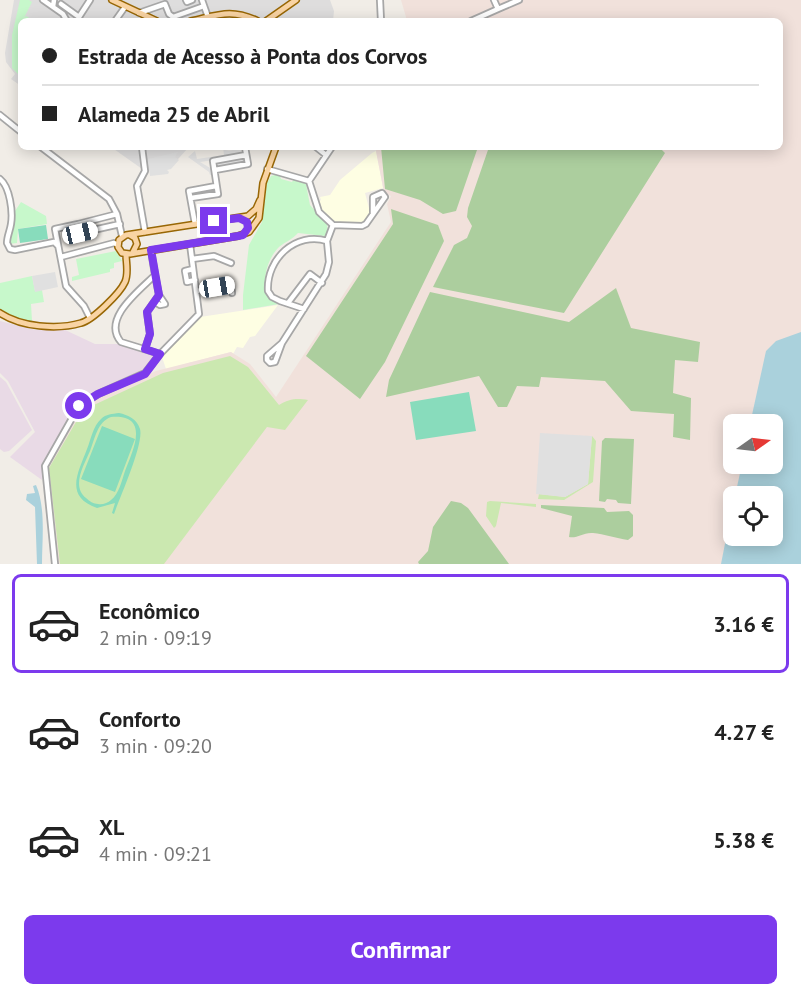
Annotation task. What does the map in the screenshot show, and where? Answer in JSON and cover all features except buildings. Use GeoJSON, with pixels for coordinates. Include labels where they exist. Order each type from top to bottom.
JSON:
{"type":"FeatureCollection","features":[{"type":"Feature","properties":{"kind":"main road"},"geometry":{"type":"LineString","coordinates":[[107,0],[142,18]]}},
{"type":"Feature","properties":{"kind":"main road"},"geometry":{"type":"LineString","coordinates":[[112,0],[124,8],[150,18]]}},
{"type":"Feature","properties":{"kind":"main road"},"geometry":{"type":"LineString","coordinates":[[270,18],[296,0]]}},
{"type":"Feature","properties":{"kind":"main road"},"geometry":{"type":"LineString","coordinates":[[223,18],[238,13],[250,18]]}},
{"type":"Feature","properties":{"kind":"main road"},"geometry":{"type":"LineString","coordinates":[[223,18],[234,16],[240,18]]}},
{"type":"Feature","properties":{"kind":"main road"},"geometry":{"type":"LineString","coordinates":[[260,200],[252,214],[239,218],[122,236],[118,245],[120,251],[129,254],[243,235],[256,223],[267,169],[275,150]]}},
{"type":"Feature","properties":{"kind":"main road"},"geometry":{"type":"LineString","coordinates":[[239,218],[246,220],[248,225],[243,235]]}},
{"type":"Feature","properties":{"kind":"main road"},"geometry":{"type":"LineString","coordinates":[[0,313],[7,318],[27,324],[45,326],[82,323],[122,287],[126,277],[129,254],[136,249],[137,243],[130,235]]}},
{"type":"Feature","properties":{"kind":"street"},"geometry":{"type":"LineString","coordinates":[[43,0],[65,18]]}},
{"type":"Feature","properties":{"kind":"street"},"geometry":{"type":"LineString","coordinates":[[53,7],[54,0]]}},
{"type":"Feature","properties":{"kind":"street"},"geometry":{"type":"LineString","coordinates":[[61,4],[79,17],[90,0]]}},
{"type":"Feature","properties":{"kind":"street"},"geometry":{"type":"LineString","coordinates":[[186,0],[187,2],[192,0]]}},
{"type":"Feature","properties":{"kind":"street"},"geometry":{"type":"LineString","coordinates":[[202,0],[207,18]]}},
{"type":"Feature","properties":{"kind":"street"},"geometry":{"type":"LineString","coordinates":[[380,0],[381,18]]}},
{"type":"Feature","properties":{"kind":"street"},"geometry":{"type":"LineString","coordinates":[[494,0],[498,9]]}},
{"type":"Feature","properties":{"kind":"street"},"geometry":{"type":"LineString","coordinates":[[478,18],[519,0]]}},
{"type":"Feature","properties":{"kind":"street"},"geometry":{"type":"LineString","coordinates":[[139,13],[165,4],[169,14],[173,17],[204,6]]}},
{"type":"Feature","properties":{"kind":"street"},"geometry":{"type":"LineString","coordinates":[[117,18],[124,8]]}},
{"type":"Feature","properties":{"kind":"street"},"geometry":{"type":"LineString","coordinates":[[0,115],[18,130]]}},
{"type":"Feature","properties":{"kind":"street"},"geometry":{"type":"LineString","coordinates":[[45,150],[105,195],[117,214],[122,236]]}},
{"type":"Feature","properties":{"kind":"street"},"geometry":{"type":"LineString","coordinates":[[142,150],[146,171],[137,186],[145,232]]}},
{"type":"Feature","properties":{"kind":"street"},"geometry":{"type":"LineString","coordinates":[[215,170],[248,164],[245,150]]}},
{"type":"Feature","properties":{"kind":"street"},"geometry":{"type":"LineString","coordinates":[[320,150],[326,155]]}},
{"type":"Feature","properties":{"kind":"street"},"geometry":{"type":"LineString","coordinates":[[309,181],[330,150]]}},
{"type":"Feature","properties":{"kind":"street"},"geometry":{"type":"LineString","coordinates":[[195,224],[191,198],[218,194],[213,161],[246,155]]}},
{"type":"Feature","properties":{"kind":"street"},"geometry":{"type":"LineString","coordinates":[[267,169],[309,181]]}},
{"type":"Feature","properties":{"kind":"street"},"geometry":{"type":"LineString","coordinates":[[0,179],[7,188],[9,198],[12,223],[7,243],[10,249],[54,242],[58,246]]}},
{"type":"Feature","properties":{"kind":"street"},"geometry":{"type":"LineString","coordinates":[[309,181],[319,212],[333,225],[362,226],[373,213]]}},
{"type":"Feature","properties":{"kind":"street"},"geometry":{"type":"LineString","coordinates":[[90,318],[84,306],[66,286],[55,229],[117,214]]}},
{"type":"Feature","properties":{"kind":"street"},"geometry":{"type":"LineString","coordinates":[[78,224],[80,233],[120,224]]}},
{"type":"Feature","properties":{"kind":"street"},"geometry":{"type":"LineString","coordinates":[[282,343],[326,274],[329,262],[327,241],[333,225]]}},
{"type":"Feature","properties":{"kind":"street"},"geometry":{"type":"LineString","coordinates":[[304,309],[272,297],[268,291],[274,262],[300,240],[309,238],[327,241]]}},
{"type":"Feature","properties":{"kind":"street"},"geometry":{"type":"LineString","coordinates":[[61,257],[114,243],[118,245]]}},
{"type":"Feature","properties":{"kind":"street"},"geometry":{"type":"LineString","coordinates":[[55,564],[45,466],[79,406],[98,394],[145,374],[160,354],[199,314],[190,244]]}},
{"type":"Feature","properties":{"kind":"street"},"geometry":{"type":"LineString","coordinates":[[151,250],[159,295],[165,304],[160,305],[154,302]]}},
{"type":"Feature","properties":{"kind":"street"},"geometry":{"type":"LineString","coordinates":[[192,260],[214,256],[231,263]]}},
{"type":"Feature","properties":{"kind":"street"},"geometry":{"type":"LineString","coordinates":[[193,269],[185,271],[187,282],[195,280]]}},
{"type":"Feature","properties":{"kind":"street"},"geometry":{"type":"LineString","coordinates":[[288,303],[310,274],[322,283]]}},
{"type":"Feature","properties":{"kind":"street"},"geometry":{"type":"LineString","coordinates":[[155,275],[116,317],[118,338],[121,342],[160,354]]}},
{"type":"Feature","properties":{"kind":"street"},"geometry":{"type":"LineString","coordinates":[[216,279],[217,287]]}},
{"type":"Feature","properties":{"kind":"street"},"geometry":{"type":"LineString","coordinates":[[197,291],[231,285],[232,293]]}},
{"type":"Feature","properties":{"kind":"street"},"geometry":{"type":"LineString","coordinates":[[207,289],[209,298]]}},
{"type":"Feature","properties":{"kind":"street"},"geometry":{"type":"LineString","coordinates":[[145,349],[150,334],[147,312],[159,295]]}},
{"type":"Feature","properties":{"kind":"shaded area"},"geometry":{"type":"Polygon","coordinates":[[[14,0],[330,0],[334,11],[333,18],[18,18],[18,84],[11,79],[15,74],[6,62],[5,53],[14,0]]]}},
{"type":"Feature","properties":{"kind":"shaded area"},"geometry":{"type":"Polygon","coordinates":[[[401,0],[801,0],[801,564],[57,564],[47,468],[81,406],[156,371],[231,352],[250,364],[276,397],[391,222],[387,204],[391,196],[384,192],[376,150],[783,150],[783,18],[406,18],[401,0]]]}},
{"type":"Feature","properties":{"kind":"shaded area"},"geometry":{"type":"Polygon","coordinates":[[[115,150],[186,150],[169,169],[145,171],[115,150]]]}},
{"type":"Feature","properties":{"kind":"shaded area"},"geometry":{"type":"Polygon","coordinates":[[[223,150],[241,150],[247,164],[215,170],[213,161],[235,157],[200,162],[212,169],[213,175],[210,175],[188,157],[195,151],[197,159],[224,155],[223,150]]]}},
{"type":"Feature","properties":{"kind":"shaded area"},"geometry":{"type":"Polygon","coordinates":[[[376,151],[383,188],[365,193],[370,212],[368,217],[363,224],[336,222],[321,210],[318,202],[321,200],[320,197],[330,195],[340,180],[376,151]]]}},
{"type":"Feature","properties":{"kind":"shaded area"},"geometry":{"type":"Polygon","coordinates":[[[178,152],[175,157],[179,160],[167,170],[168,174],[150,176],[148,159],[178,152]]]}},
{"type":"Feature","properties":{"kind":"shaded area"},"geometry":{"type":"Polygon","coordinates":[[[55,272],[58,287],[35,292],[32,276],[55,272]]]}},
{"type":"Feature","properties":{"kind":"shaded area"},"geometry":{"type":"Polygon","coordinates":[[[278,305],[255,336],[250,337],[243,348],[237,347],[233,354],[231,352],[166,369],[162,357],[200,317],[278,305]]]}},
{"type":"Feature","properties":{"kind":"shaded area"},"geometry":{"type":"Polygon","coordinates":[[[0,321],[36,330],[63,329],[95,344],[118,344],[156,354],[153,364],[146,371],[79,401],[43,462],[42,480],[10,457],[35,432],[8,381],[0,373],[0,321]]]}},
{"type":"Feature","properties":{"kind":"shaded area"},"geometry":{"type":"Polygon","coordinates":[[[0,377],[6,382],[32,430],[9,451],[4,452],[0,449],[0,377]]]}},
{"type":"Feature","properties":{"kind":"shaded area"},"geometry":{"type":"Polygon","coordinates":[[[540,433],[592,436],[588,484],[565,497],[536,494],[540,433]]]}},
{"type":"Feature","properties":{"kind":"green space"},"geometry":{"type":"Polygon","coordinates":[[[20,0],[29,0],[32,2],[24,18],[18,18],[18,74],[12,68],[12,35],[20,0]]]}},
{"type":"Feature","properties":{"kind":"green space"},"geometry":{"type":"Polygon","coordinates":[[[381,150],[477,150],[456,211],[443,214],[420,200],[385,189],[381,150]]]}},
{"type":"Feature","properties":{"kind":"green space"},"geometry":{"type":"Polygon","coordinates":[[[488,150],[662,150],[665,153],[564,313],[433,287],[454,245],[467,238],[472,226],[467,217],[488,150]]]}},
{"type":"Feature","properties":{"kind":"green space"},"geometry":{"type":"Polygon","coordinates":[[[280,175],[281,179],[292,182],[294,179],[306,184],[310,205],[327,224],[328,233],[325,236],[298,233],[279,247],[267,269],[266,285],[272,299],[279,304],[243,310],[249,245],[262,222],[267,183],[271,176],[280,175]]]}},
{"type":"Feature","properties":{"kind":"green space"},"geometry":{"type":"Polygon","coordinates":[[[21,202],[46,216],[47,224],[18,229],[17,243],[9,244],[15,211],[21,202]]]}},
{"type":"Feature","properties":{"kind":"green space"},"geometry":{"type":"Polygon","coordinates":[[[391,209],[438,225],[444,241],[385,362],[360,399],[306,356],[393,224],[391,209]]]}},
{"type":"Feature","properties":{"kind":"green space"},"geometry":{"type":"Polygon","coordinates":[[[46,225],[48,239],[20,243],[18,229],[46,225]]]}},
{"type":"Feature","properties":{"kind":"green space"},"geometry":{"type":"Polygon","coordinates":[[[116,251],[122,261],[114,263],[114,268],[110,269],[110,272],[72,281],[72,277],[79,275],[76,259],[116,251]]]}},
{"type":"Feature","properties":{"kind":"green space"},"geometry":{"type":"Polygon","coordinates":[[[32,276],[35,291],[42,290],[44,302],[31,304],[32,321],[15,320],[0,312],[0,283],[32,276]]]}},
{"type":"Feature","properties":{"kind":"green space"},"geometry":{"type":"Polygon","coordinates":[[[616,288],[631,328],[700,342],[698,362],[675,360],[673,393],[691,398],[690,440],[673,437],[674,414],[631,411],[605,381],[541,377],[539,387],[517,386],[507,407],[498,407],[479,376],[386,397],[389,380],[430,292],[569,322],[616,288]]]}},
{"type":"Feature","properties":{"kind":"green space"},"geometry":{"type":"Polygon","coordinates":[[[230,356],[248,367],[279,405],[286,401],[308,400],[285,430],[267,427],[164,564],[60,564],[49,468],[83,410],[163,373],[230,356]]]}},
{"type":"Feature","properties":{"kind":"green space"},"geometry":{"type":"Polygon","coordinates":[[[469,392],[476,431],[416,440],[410,402],[469,392]]]}},
{"type":"Feature","properties":{"kind":"green space"},"geometry":{"type":"Polygon","coordinates":[[[119,413],[134,420],[139,426],[140,436],[135,458],[114,514],[112,513],[115,503],[97,508],[87,503],[80,497],[76,483],[96,425],[105,416],[119,413]],[[123,418],[106,419],[97,431],[80,475],[79,488],[86,498],[95,503],[107,503],[116,494],[135,444],[135,427],[131,421],[123,418]]]}},
{"type":"Feature","properties":{"kind":"green space"},"geometry":{"type":"Polygon","coordinates":[[[102,426],[135,439],[115,492],[81,479],[102,426]]]}},
{"type":"Feature","properties":{"kind":"green space"},"geometry":{"type":"Polygon","coordinates":[[[592,436],[596,441],[593,482],[564,500],[538,499],[539,494],[565,497],[588,484],[592,436]]]}},
{"type":"Feature","properties":{"kind":"green space"},"geometry":{"type":"Polygon","coordinates":[[[605,438],[634,439],[631,504],[607,499],[605,502],[599,501],[602,441],[605,438]]]}},
{"type":"Feature","properties":{"kind":"green space"},"geometry":{"type":"Polygon","coordinates":[[[451,501],[461,503],[468,508],[509,564],[419,564],[418,562],[428,551],[433,527],[451,501]]]}},
{"type":"Feature","properties":{"kind":"green space"},"geometry":{"type":"Polygon","coordinates":[[[487,502],[536,504],[536,507],[501,503],[494,528],[486,516],[487,502]]]}},
{"type":"Feature","properties":{"kind":"green space"},"geometry":{"type":"Polygon","coordinates":[[[541,505],[604,508],[607,512],[629,511],[633,515],[633,536],[628,540],[593,533],[569,537],[572,516],[541,508],[541,505]]]}},
{"type":"Feature","properties":{"kind":"water"},"geometry":{"type":"Polygon","coordinates":[[[801,332],[801,564],[721,564],[725,546],[783,546],[783,486],[737,486],[740,474],[783,474],[783,414],[752,414],[766,351],[776,341],[801,332]]]}},
{"type":"Feature","properties":{"kind":"water"},"geometry":{"type":"Polygon","coordinates":[[[36,485],[42,514],[42,564],[37,564],[35,507],[26,500],[27,494],[35,493],[33,486],[36,485]]]}},
{"type":"Feature","properties":{"kind":"route"},"geometry":{"type":"LineString","coordinates":[[79,406],[98,394],[145,374],[150,369],[160,354],[145,349],[150,334],[147,312],[159,295],[151,250],[243,235],[248,228],[247,222],[239,218],[214,221]]}}]}
